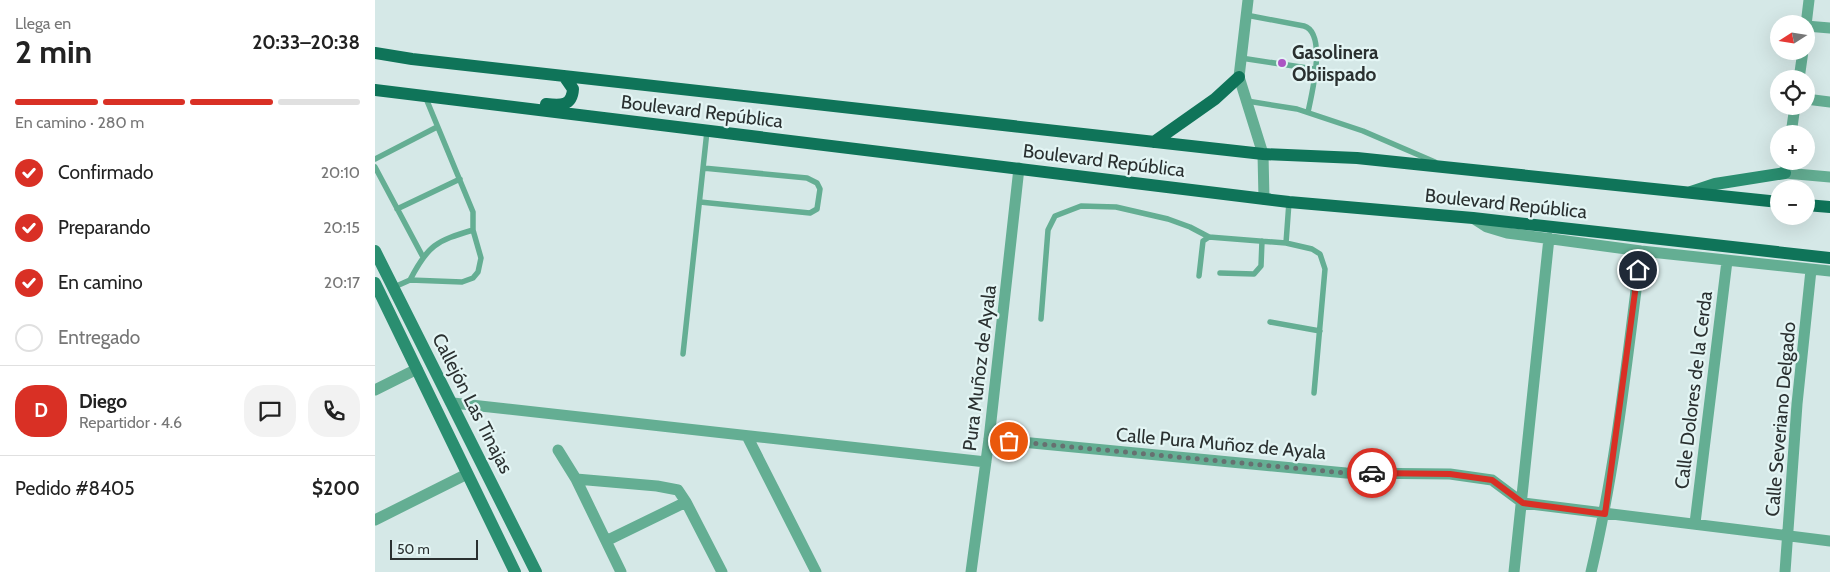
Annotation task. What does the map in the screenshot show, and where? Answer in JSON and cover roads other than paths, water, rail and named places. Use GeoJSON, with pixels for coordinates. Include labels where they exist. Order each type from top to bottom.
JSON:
{"type":"FeatureCollection","features":[{"type":"Feature","properties":{"kind":"main road","name":"Boulevard República"},"geometry":{"type":"LineString","coordinates":[[375,53],[412,60],[1263,154],[1357,158],[1770,201]]}},
{"type":"Feature","properties":{"kind":"main road"},"geometry":{"type":"LineString","coordinates":[[375,60],[412,60]]}},
{"type":"Feature","properties":{"kind":"main road"},"geometry":{"type":"LineString","coordinates":[[472,101],[501,98],[560,106],[568,103],[572,97],[573,88],[564,76]]}},
{"type":"Feature","properties":{"kind":"main road"},"geometry":{"type":"LineString","coordinates":[[1154,142],[1215,99],[1239,77]]}},
{"type":"Feature","properties":{"kind":"main road","name":"Boulevard República"},"geometry":{"type":"LineString","coordinates":[[375,90],[1289,202],[1473,218],[1830,258]]}},
{"type":"Feature","properties":{"kind":"main road"},"geometry":{"type":"LineString","coordinates":[[1691,192],[1715,184],[1773,170]]}},
{"type":"Feature","properties":{"kind":"main road"},"geometry":{"type":"LineString","coordinates":[[1815,206],[1830,207]]}},
{"type":"Feature","properties":{"kind":"main road","name":"Callejón Las Tinajas"},"geometry":{"type":"LineString","coordinates":[[375,251],[537,572]]}},
{"type":"Feature","properties":{"kind":"main road","name":"Callejón Las Tinajas"},"geometry":{"type":"LineString","coordinates":[[378,289],[515,572]]}},
{"type":"Feature","properties":{"kind":"street"},"geometry":{"type":"LineString","coordinates":[[1248,0],[1239,77],[1263,154],[1264,199]]}},
{"type":"Feature","properties":{"kind":"street"},"geometry":{"type":"LineString","coordinates":[[1807,15],[1809,0]]}},
{"type":"Feature","properties":{"kind":"street"},"geometry":{"type":"LineString","coordinates":[[1815,26],[1830,28]]}},
{"type":"Feature","properties":{"kind":"street"},"geometry":{"type":"LineString","coordinates":[[1815,100],[1830,102]]}},
{"type":"Feature","properties":{"kind":"street","name":"Pura Muñoz de Ayala"},"geometry":{"type":"LineString","coordinates":[[971,572],[989,439],[1019,168]]}},
{"type":"Feature","properties":{"kind":"street"},"geometry":{"type":"LineString","coordinates":[[1799,170],[1830,177]]}},
{"type":"Feature","properties":{"kind":"street"},"geometry":{"type":"LineString","coordinates":[[1473,218],[1494,230],[1641,251],[1830,271]]}},
{"type":"Feature","properties":{"kind":"street"},"geometry":{"type":"LineString","coordinates":[[1517,572],[1549,238]]}},
{"type":"Feature","properties":{"kind":"street"},"geometry":{"type":"LineString","coordinates":[[1591,572],[1605,514],[1625,380],[1641,251]]}},
{"type":"Feature","properties":{"kind":"street","name":"Calle Dolores de la Cerda"},"geometry":{"type":"LineString","coordinates":[[1695,523],[1727,261]]}},
{"type":"Feature","properties":{"kind":"street","name":"Calle Severiano Delgado"},"geometry":{"type":"LineString","coordinates":[[1785,572],[1797,404],[1811,270]]}},
{"type":"Feature","properties":{"kind":"street"},"geometry":{"type":"LineString","coordinates":[[375,390],[417,370]]}},
{"type":"Feature","properties":{"kind":"street"},"geometry":{"type":"LineString","coordinates":[[453,403],[986,462]]}},
{"type":"Feature","properties":{"kind":"street"},"geometry":{"type":"LineString","coordinates":[[747,436],[816,572]]}},
{"type":"Feature","properties":{"kind":"street","name":"Calle Pura Muñoz de Ayala"},"geometry":{"type":"LineString","coordinates":[[989,439],[1346,473],[1450,474],[1492,480],[1523,503],[1830,541]]}},
{"type":"Feature","properties":{"kind":"street"},"geometry":{"type":"LineString","coordinates":[[558,450],[576,479],[621,572]]}},
{"type":"Feature","properties":{"kind":"street"},"geometry":{"type":"LineString","coordinates":[[375,520],[467,474]]}},
{"type":"Feature","properties":{"kind":"street"},"geometry":{"type":"LineString","coordinates":[[576,479],[657,486],[678,490],[722,572]]}},
{"type":"Feature","properties":{"kind":"street"},"geometry":{"type":"LineString","coordinates":[[606,541],[686,502]]}},
{"type":"Feature","properties":{"kind":"lane"},"geometry":{"type":"LineString","coordinates":[[1246,15],[1311,28],[1317,43],[1308,112]]}},
{"type":"Feature","properties":{"kind":"lane"},"geometry":{"type":"LineString","coordinates":[[1241,58],[1314,69]]}},
{"type":"Feature","properties":{"kind":"lane"},"geometry":{"type":"LineString","coordinates":[[378,289],[394,288],[410,280],[462,282],[473,278],[478,272],[481,258],[473,230],[473,212],[425,96]]}},
{"type":"Feature","properties":{"kind":"lane"},"geometry":{"type":"LineString","coordinates":[[1247,101],[1308,112],[1363,131],[1448,167]]}},
{"type":"Feature","properties":{"kind":"lane"},"geometry":{"type":"LineString","coordinates":[[375,159],[437,128]]}},
{"type":"Feature","properties":{"kind":"lane"},"geometry":{"type":"LineString","coordinates":[[683,354],[707,131]]}},
{"type":"Feature","properties":{"kind":"lane"},"geometry":{"type":"LineString","coordinates":[[375,167],[423,257]]}},
{"type":"Feature","properties":{"kind":"lane"},"geometry":{"type":"LineString","coordinates":[[700,202],[810,214],[817,209],[819,189],[817,182],[807,178],[703,168]]}},
{"type":"Feature","properties":{"kind":"lane"},"geometry":{"type":"LineString","coordinates":[[397,209],[460,179]]}},
{"type":"Feature","properties":{"kind":"lane"},"geometry":{"type":"LineString","coordinates":[[1285,242],[1289,202]]}},
{"type":"Feature","properties":{"kind":"lane"},"geometry":{"type":"LineString","coordinates":[[1041,319],[1048,230],[1055,216],[1081,206],[1116,207],[1168,219],[1190,226],[1209,237],[1285,242],[1312,249],[1319,254],[1325,269],[1314,393]]}},
{"type":"Feature","properties":{"kind":"lane"},"geometry":{"type":"LineString","coordinates":[[410,280],[423,257],[434,244],[473,230]]}},
{"type":"Feature","properties":{"kind":"lane"},"geometry":{"type":"LineString","coordinates":[[1199,276],[1201,248],[1203,242],[1209,237]]}},
{"type":"Feature","properties":{"kind":"lane"},"geometry":{"type":"LineString","coordinates":[[1220,273],[1254,274],[1261,266],[1263,241]]}},
{"type":"Feature","properties":{"kind":"lane"},"geometry":{"type":"LineString","coordinates":[[1270,322],[1320,331]]}},
{"type":"Feature","properties":{"kind":"place","name":"Gasolinera Obiispado"},"geometry":{"type":"Point","coordinates":[1282,63]}}]}
